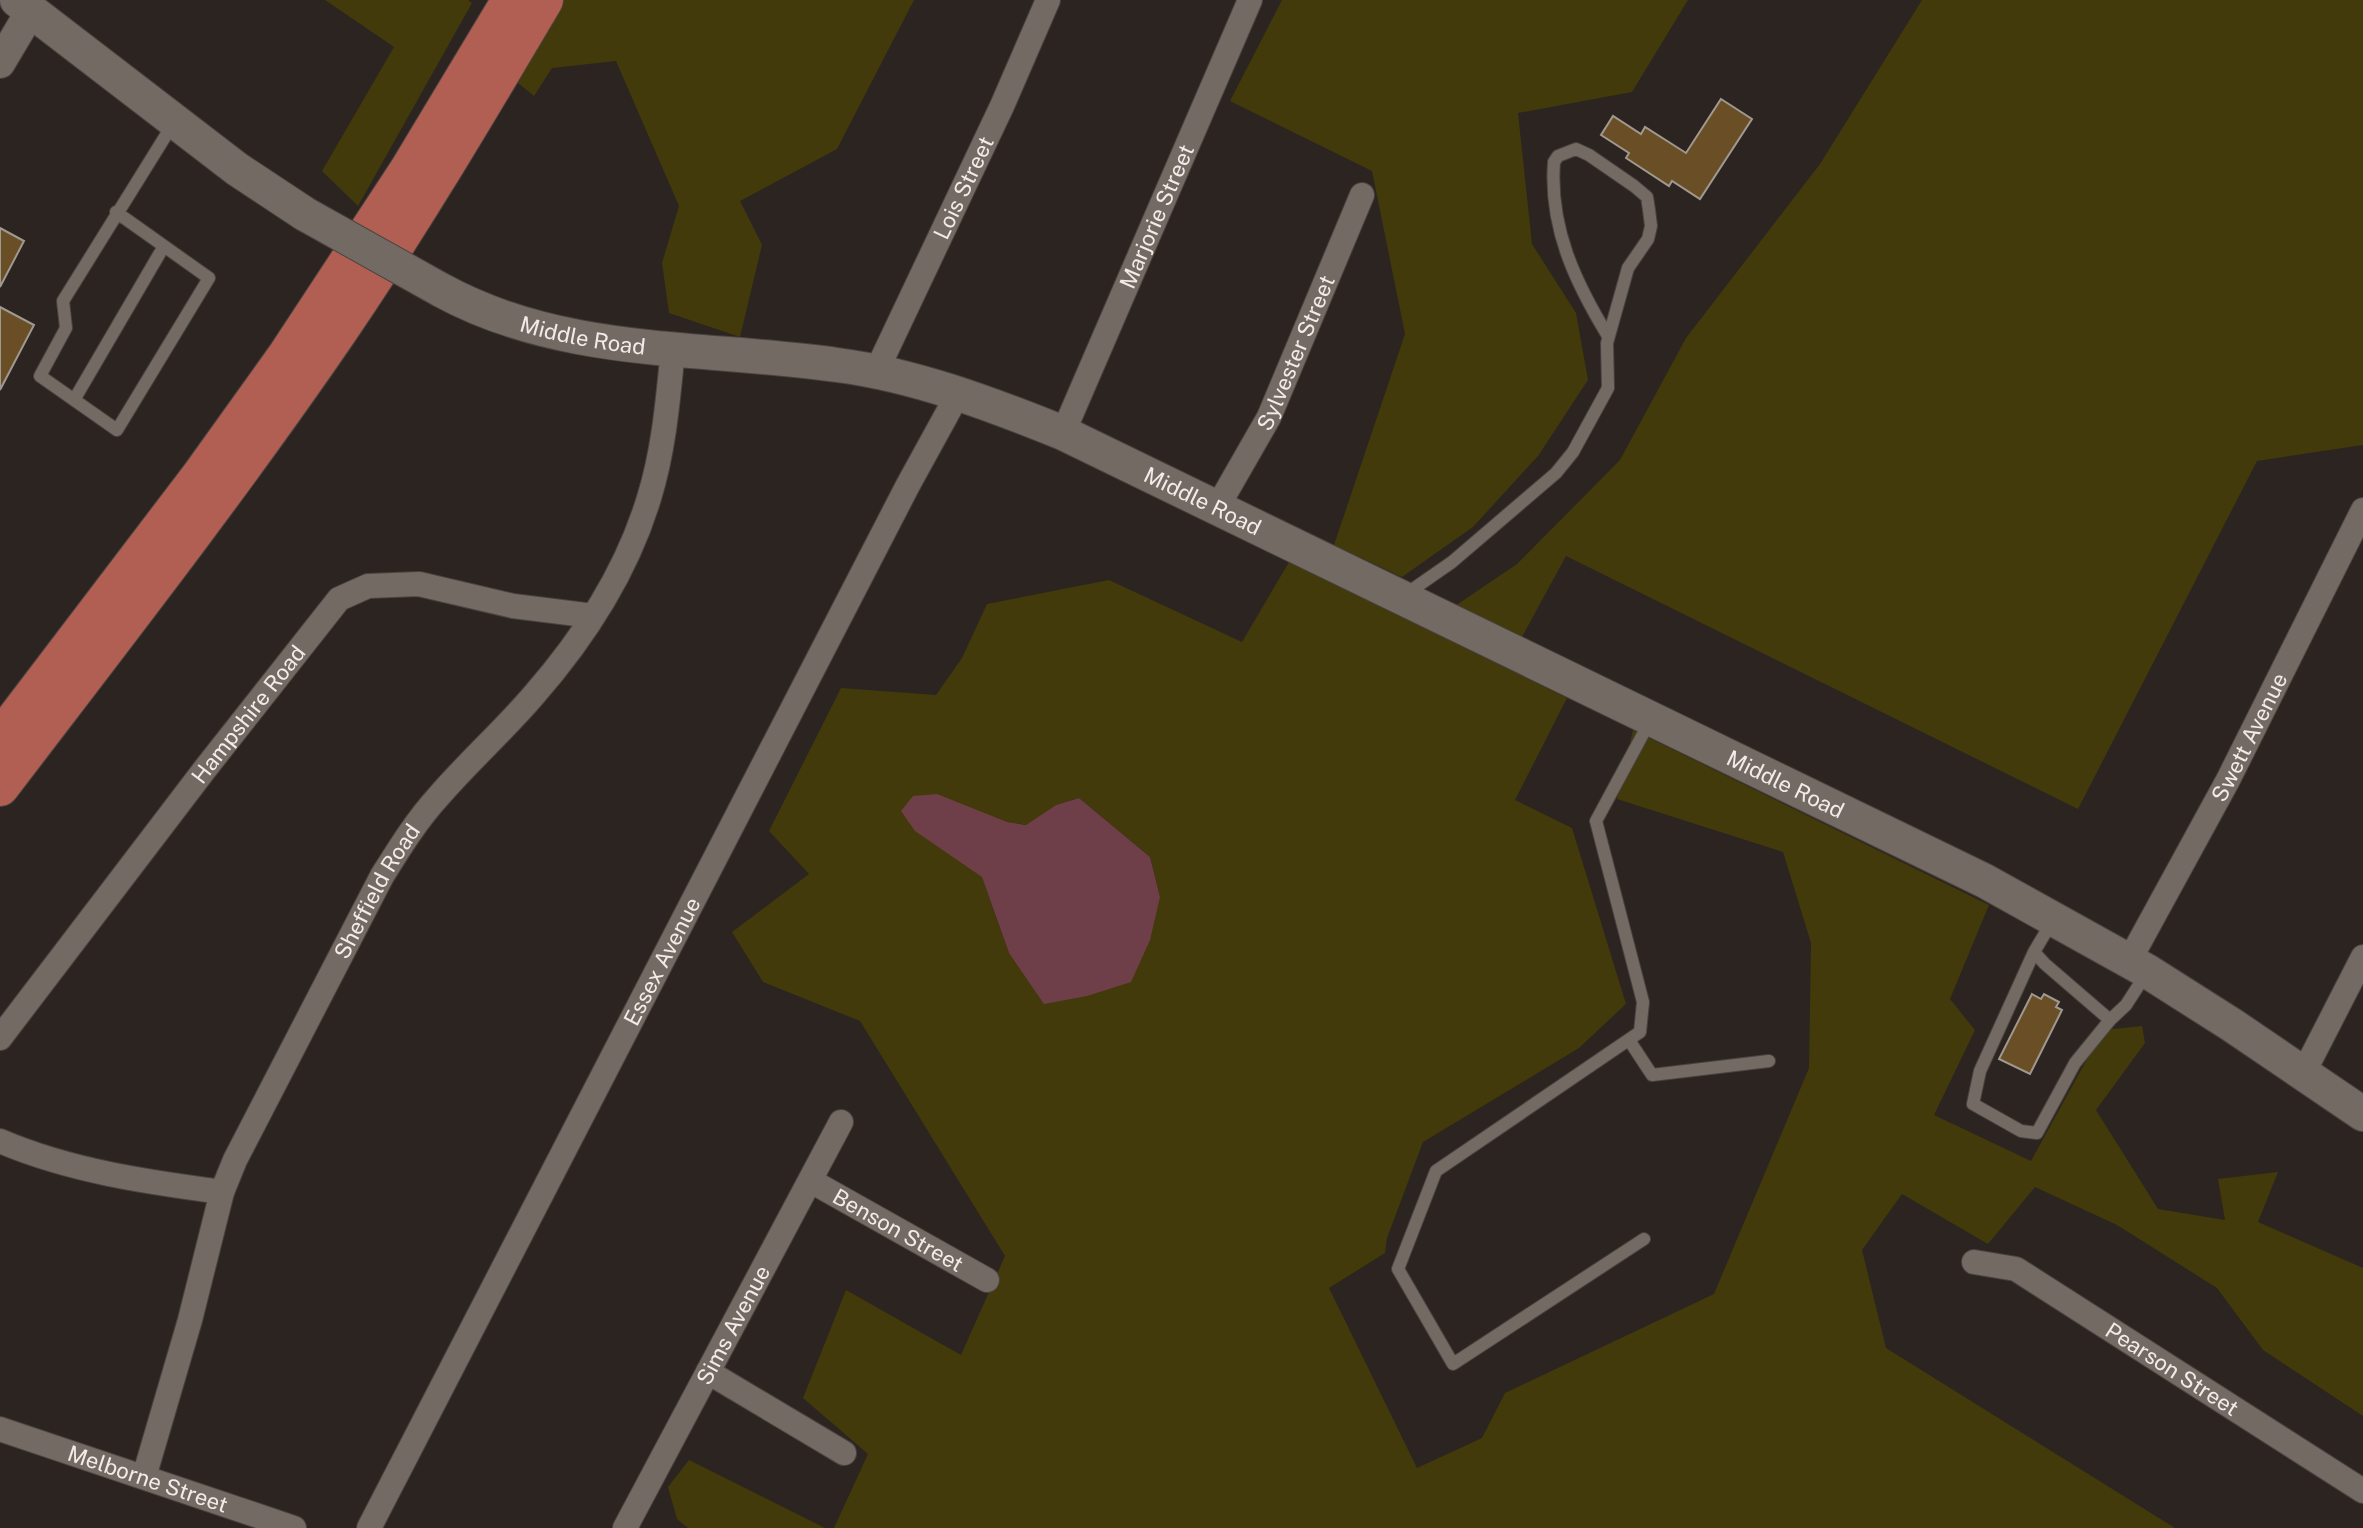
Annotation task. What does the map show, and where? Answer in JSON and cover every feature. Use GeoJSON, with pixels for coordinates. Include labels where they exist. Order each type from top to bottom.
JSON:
{"type":"FeatureCollection","features":[{"type":"Feature","properties":{"kind":"main road"},"geometry":{"type":"LineString","coordinates":[[0,739],[287,355],[408,171],[511,0]]}},
{"type":"Feature","properties":{"kind":"main road"},"geometry":{"type":"LineString","coordinates":[[0,787],[193,535],[322,355],[441,172],[544,0]]}},
{"type":"Feature","properties":{"kind":"main road","name":"Middle Road"},"geometry":{"type":"LineString","coordinates":[[24,5],[248,177],[305,214],[479,309],[539,329],[616,345],[803,360],[876,372],[958,394],[1063,433],[1404,596],[2054,917],[2138,966],[2304,1072],[2363,1114]]}},
{"type":"Feature","properties":{"kind":"street","name":"Lois Street"},"geometry":{"type":"LineString","coordinates":[[876,372],[1048,0]]}},
{"type":"Feature","properties":{"kind":"street","name":"Marjorie Street"},"geometry":{"type":"LineString","coordinates":[[1063,433],[1250,0]]}},
{"type":"Feature","properties":{"kind":"street"},"geometry":{"type":"LineString","coordinates":[[0,63],[24,5]]}},
{"type":"Feature","properties":{"kind":"street","name":"Sylvester Street"},"geometry":{"type":"LineString","coordinates":[[1218,506],[1269,417],[1362,195]]}},
{"type":"Feature","properties":{"kind":"street","name":"Sheffield Road"},"geometry":{"type":"LineString","coordinates":[[144,1477],[190,1320],[222,1192],[235,1160],[382,876],[407,836],[436,798],[534,695],[593,616],[633,540],[649,498],[668,408],[673,349]]}},
{"type":"Feature","properties":{"kind":"street","name":"Essex Avenue"},"geometry":{"type":"LineString","coordinates":[[369,1528],[908,485],[958,394]]}},
{"type":"Feature","properties":{"kind":"street","name":"Swett Avenue"},"geometry":{"type":"LineString","coordinates":[[2138,966],[2363,510]]}},
{"type":"Feature","properties":{"kind":"street","name":"Hampshire Road"},"geometry":{"type":"LineString","coordinates":[[0,1038],[339,599],[368,586],[419,584],[513,606],[593,616]]}},
{"type":"Feature","properties":{"kind":"street"},"geometry":{"type":"LineString","coordinates":[[2304,1072],[2363,957]]}},
{"type":"Feature","properties":{"kind":"street","name":"Sims Avenue"},"geometry":{"type":"LineString","coordinates":[[625,1528],[841,1122]]}},
{"type":"Feature","properties":{"kind":"street"},"geometry":{"type":"LineString","coordinates":[[0,1141],[110,1175],[222,1192]]}},
{"type":"Feature","properties":{"kind":"street","name":"Benson Street"},"geometry":{"type":"LineString","coordinates":[[811,1181],[987,1280]]}},
{"type":"Feature","properties":{"kind":"street","name":"Pearson Street"},"geometry":{"type":"LineString","coordinates":[[1974,1262],[2016,1269],[2363,1491]]}},
{"type":"Feature","properties":{"kind":"street"},"geometry":{"type":"LineString","coordinates":[[708,1372],[844,1453]]}},
{"type":"Feature","properties":{"kind":"street","name":"Melborne Street"},"geometry":{"type":"LineString","coordinates":[[0,1429],[294,1528]]}},
{"type":"Feature","properties":{"kind":"lane"},"geometry":{"type":"LineString","coordinates":[[116,212],[209,278],[117,430],[40,376],[66,328],[63,301],[116,212],[175,121]]}},
{"type":"Feature","properties":{"kind":"lane"},"geometry":{"type":"LineString","coordinates":[[1404,596],[1452,562],[1556,473],[1573,452],[1608,388],[1608,336],[1628,268],[1648,239],[1651,226],[1647,197],[1576,149],[1558,156],[1554,162],[1554,208],[1565,251],[1608,336]]}},
{"type":"Feature","properties":{"kind":"lane"},"geometry":{"type":"LineString","coordinates":[[74,400],[164,246]]}},
{"type":"Feature","properties":{"kind":"lane"},"geometry":{"type":"LineString","coordinates":[[1644,1239],[1453,1364],[1398,1269],[1436,1171],[1640,1032],[1643,1002],[1596,821],[1651,720]]}},
{"type":"Feature","properties":{"kind":"lane"},"geometry":{"type":"LineString","coordinates":[[2054,917],[2034,952],[1980,1071],[1973,1104],[2021,1131],[2037,1133],[2075,1063],[2126,1005],[2138,966]]}},
{"type":"Feature","properties":{"kind":"lane"},"geometry":{"type":"LineString","coordinates":[[2034,952],[2110,1020]]}},
{"type":"Feature","properties":{"kind":"lane"},"geometry":{"type":"LineString","coordinates":[[1629,1040],[1652,1075],[1769,1061]]}},
{"type":"Feature","properties":{"kind":"shaded area"},"geometry":{"type":"Polygon","coordinates":[[[325,0],[468,0],[472,3],[358,206],[322,171],[394,47],[325,0]]]}},
{"type":"Feature","properties":{"kind":"shaded area"},"geometry":{"type":"Polygon","coordinates":[[[558,0],[914,0],[837,149],[740,201],[762,245],[740,337],[669,313],[662,263],[679,206],[616,61],[552,68],[534,96],[513,79],[558,0]]]}},
{"type":"Feature","properties":{"kind":"shaded area"},"geometry":{"type":"Polygon","coordinates":[[[1282,0],[1688,0],[1632,92],[1518,113],[1532,244],[1576,313],[1588,380],[1538,456],[1473,527],[1402,577],[1334,545],[1405,334],[1372,171],[1230,101],[1282,0]]]}},
{"type":"Feature","properties":{"kind":"shaded area"},"geometry":{"type":"Polygon","coordinates":[[[1922,0],[2363,0],[2363,445],[2257,461],[2078,809],[1566,556],[1522,637],[1455,606],[1517,564],[1620,460],[1686,338],[1820,164],[1922,0]]]}},
{"type":"Feature","properties":{"kind":"shaded area"},"geometry":{"type":"Polygon","coordinates":[[[1289,562],[1567,698],[1515,800],[1572,828],[1626,1004],[1579,1048],[1423,1142],[1387,1238],[1385,1253],[1329,1288],[1417,1468],[1482,1438],[1505,1393],[1714,1294],[1809,1068],[1811,943],[1783,852],[1617,799],[1633,730],[1989,905],[1950,999],[1975,1030],[1934,1115],[2031,1161],[2103,1030],[2142,1026],[2145,1043],[2096,1110],[2158,1209],[2225,1220],[2218,1179],[2278,1172],[2258,1222],[2363,1268],[2363,1416],[2263,1350],[2217,1288],[2117,1225],[2035,1187],[1988,1244],[1902,1194],[1862,1250],[1886,1348],[2175,1528],[834,1528],[868,1454],[803,1398],[846,1290],[961,1355],[1005,1256],[860,1021],[763,982],[732,932],[809,874],[769,831],[841,688],[936,695],[962,658],[987,604],[1109,580],[1242,642],[1289,562]],[[1079,798],[1056,805],[1027,825],[1007,822],[982,877],[1009,953],[1160,897],[1150,857],[1079,798]]]}},
{"type":"Feature","properties":{"kind":"shaded area"},"geometry":{"type":"Polygon","coordinates":[[[937,794],[1007,822],[1026,825],[1056,805],[1079,798],[1150,857],[1160,897],[1150,940],[1131,982],[1087,996],[1044,1004],[1009,953],[982,877],[915,831],[901,811],[913,796],[937,794]]]}},
{"type":"Feature","properties":{"kind":"shaded area"},"geometry":{"type":"Polygon","coordinates":[[[689,1460],[825,1528],[688,1528],[677,1519],[668,1487],[689,1460]]]}},
{"type":"Feature","properties":{"kind":"building"},"geometry":{"type":"Polygon","coordinates":[[[1721,99],[1752,119],[1700,199],[1672,181],[1669,186],[1626,158],[1629,153],[1601,135],[1613,116],[1641,134],[1645,127],[1686,153],[1721,99]]]}},
{"type":"Feature","properties":{"kind":"building"},"geometry":{"type":"Polygon","coordinates":[[[0,228],[24,241],[0,287],[0,228]]]}},
{"type":"Feature","properties":{"kind":"building"},"geometry":{"type":"Polygon","coordinates":[[[0,307],[34,325],[0,390],[0,307]]]}},
{"type":"Feature","properties":{"kind":"building"},"geometry":{"type":"Polygon","coordinates":[[[2032,994],[2041,999],[2044,994],[2059,1002],[2056,1007],[2062,1010],[2030,1074],[1999,1059],[2032,994]]]}}]}
